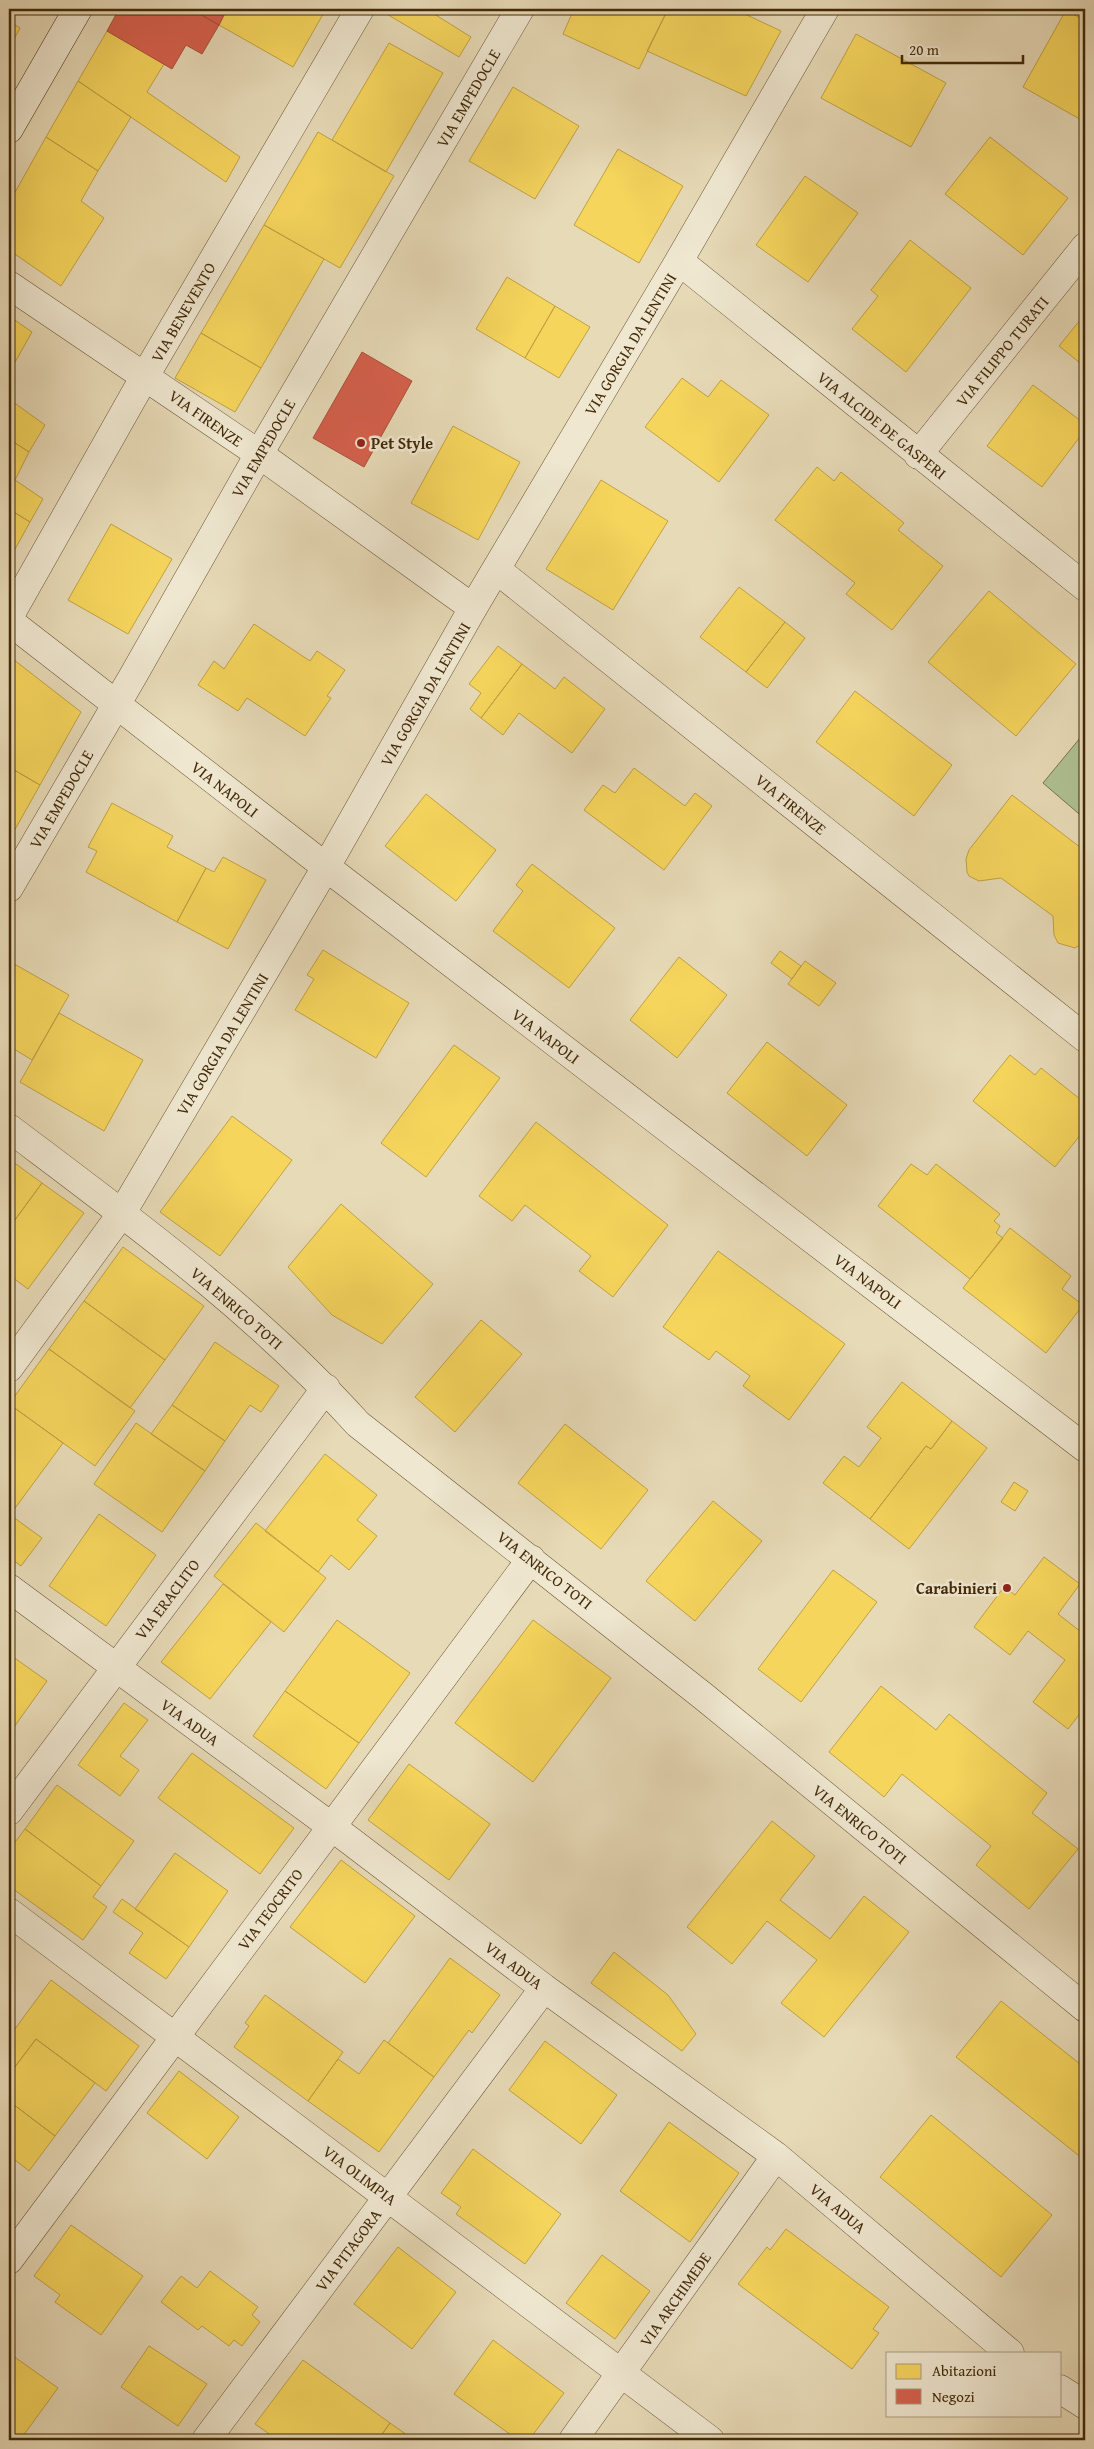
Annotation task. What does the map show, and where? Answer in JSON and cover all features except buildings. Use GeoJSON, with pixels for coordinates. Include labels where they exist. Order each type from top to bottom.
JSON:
{"type":"FeatureCollection","features":[{"type":"Feature","properties":{"kind":"street"},"geometry":{"type":"LineString","coordinates":[[9,129],[78,9]]}},
{"type":"Feature","properties":{"kind":"street","name":"VIA BENEVENTO"},"geometry":{"type":"LineString","coordinates":[[9,616],[145,376],[360,9]]}},
{"type":"Feature","properties":{"kind":"street","name":"VIA EMPEDOCLE"},"geometry":{"type":"LineString","coordinates":[[9,888],[259,454],[520,9]]}},
{"type":"Feature","properties":{"kind":"street","name":"VIA GORGIA DA LENTINI"},"geometry":{"type":"LineString","coordinates":[[9,1368],[122,1213],[326,868],[473,608],[679,261],[825,9]]}},
{"type":"Feature","properties":{"kind":"street","name":"VIA FILIPPO TURATI"},"geometry":{"type":"LineString","coordinates":[[918,455],[1085,247]]}},
{"type":"Feature","properties":{"kind":"street","name":"VIA ALCIDE DE GASPERI"},"geometry":{"type":"LineString","coordinates":[[679,261],[918,455],[1085,587]]}},
{"type":"Feature","properties":{"kind":"street","name":"VIA FIRENZE"},"geometry":{"type":"LineString","coordinates":[[9,285],[259,454],[473,608]]}},
{"type":"Feature","properties":{"kind":"street","name":"VIA FIRENZE"},"geometry":{"type":"LineString","coordinates":[[497,570],[1085,1038]]}},
{"type":"Feature","properties":{"kind":"street","name":"VIA NAPOLI"},"geometry":{"type":"LineString","coordinates":[[9,621],[326,868],[1085,1448]]}},
{"type":"Feature","properties":{"kind":"street","name":"VIA ENRICO TOTI"},"geometry":{"type":"LineString","coordinates":[[9,1128],[122,1213],[236,1304],[326,1388],[358,1424],[532,1559],[1085,2008]]}},
{"type":"Feature","properties":{"kind":"street","name":"VIA ERACLITO"},"geometry":{"type":"LineString","coordinates":[[9,1811],[115,1667],[326,1388]]}},
{"type":"Feature","properties":{"kind":"street","name":"VIA TEOCRITO"},"geometry":{"type":"LineString","coordinates":[[9,2260],[532,1559]]}},
{"type":"Feature","properties":{"kind":"street","name":"VIA ADUA"},"geometry":{"type":"LineString","coordinates":[[9,1588],[332,1826],[544,1988],[776,2156],[1009,2352]]}},
{"type":"Feature","properties":{"kind":"street","name":"VIA OLIMPIA"},"geometry":{"type":"LineString","coordinates":[[9,1912],[174,2038],[389,2196],[710,2440]]}},
{"type":"Feature","properties":{"kind":"street","name":"VIA PITAGORA"},"geometry":{"type":"LineString","coordinates":[[206,2440],[544,1988]]}},
{"type":"Feature","properties":{"kind":"street","name":"VIA ARCHIMEDE"},"geometry":{"type":"LineString","coordinates":[[573,2440],[776,2156]]}},
{"type":"Feature","properties":{"kind":"street"},"geometry":{"type":"LineString","coordinates":[[1062,2390],[1085,2405]]}},
{"type":"Feature","properties":{"kind":"green space"},"geometry":{"type":"Polygon","coordinates":[[[1085,732],[1085,819],[1043,783],[1085,732]]]}},
{"type":"Feature","properties":{"kind":"place","name":"Pet Style"},"geometry":{"type":"Point","coordinates":[361,443]}},
{"type":"Feature","properties":{"kind":"place","name":"Carabinieri"},"geometry":{"type":"Point","coordinates":[1007,1588]}}]}
